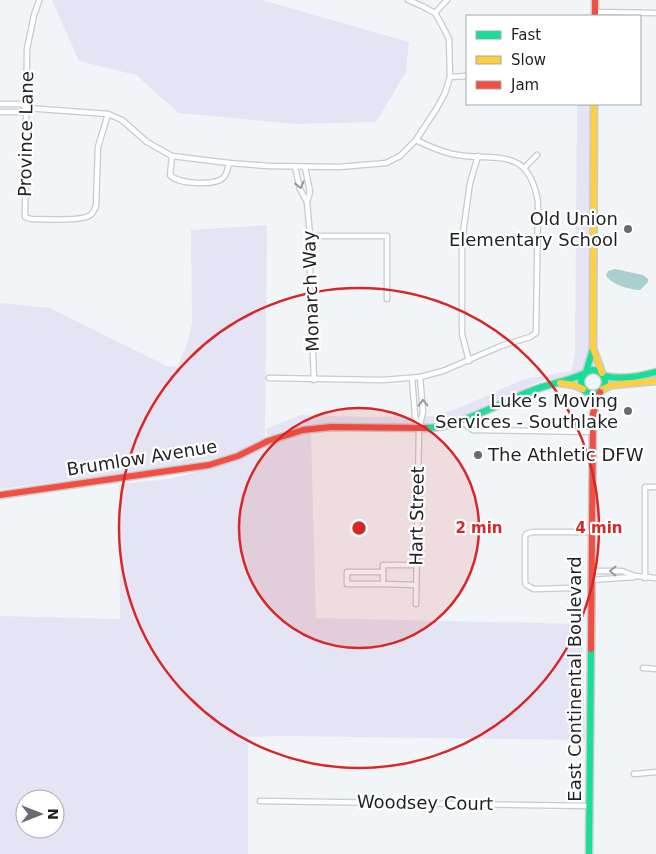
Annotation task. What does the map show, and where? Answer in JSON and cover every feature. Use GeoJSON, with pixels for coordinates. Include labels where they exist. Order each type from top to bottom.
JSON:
{"type":"FeatureCollection","features":[{"type":"Feature","properties":{"kind":"main road"},"geometry":{"type":"LineString","coordinates":[[595,0],[595,14]]}},
{"type":"Feature","properties":{"kind":"main road"},"geometry":{"type":"LineString","coordinates":[[594,105],[593,348],[581,381],[584,390],[592,394],[612,385],[656,381]]}},
{"type":"Feature","properties":{"kind":"main road"},"geometry":{"type":"LineString","coordinates":[[593,348],[605,382],[601,391]]}},
{"type":"Feature","properties":{"kind":"main road"},"geometry":{"type":"LineString","coordinates":[[585,373],[594,370],[614,378],[656,372]]}},
{"type":"Feature","properties":{"kind":"main road","name":"Brumlow Avenue"},"geometry":{"type":"LineString","coordinates":[[0,495],[209,465],[238,456],[282,436],[309,429],[331,427],[432,428],[463,420],[523,393],[585,373]]}},
{"type":"Feature","properties":{"kind":"main road","name":"Brumlow Avenue"},"geometry":{"type":"LineString","coordinates":[[556,383],[574,384],[584,390]]}},
{"type":"Feature","properties":{"kind":"main road","name":"East Continental Boulevard"},"geometry":{"type":"LineString","coordinates":[[584,390],[593,414]]}},
{"type":"Feature","properties":{"kind":"main road","name":"East Continental Boulevard"},"geometry":{"type":"LineString","coordinates":[[589,854],[593,414],[601,391]]}},
{"type":"Feature","properties":{"kind":"street","name":"Province Lane"},"geometry":{"type":"LineString","coordinates":[[39,0],[27,49],[25,217],[31,219],[80,218],[88,217],[92,213],[96,206],[98,147],[108,114]]}},
{"type":"Feature","properties":{"kind":"street"},"geometry":{"type":"LineString","coordinates":[[0,104],[21,104],[27,108],[108,114],[122,120],[146,142],[172,156],[229,163],[296,167],[339,167],[386,163],[400,156],[416,140],[437,108],[445,93],[450,77],[449,39],[435,13],[408,0]]}},
{"type":"Feature","properties":{"kind":"street"},"geometry":{"type":"LineString","coordinates":[[435,13],[447,0]]}},
{"type":"Feature","properties":{"kind":"street"},"geometry":{"type":"LineString","coordinates":[[595,14],[656,13]]}},
{"type":"Feature","properties":{"kind":"street"},"geometry":{"type":"LineString","coordinates":[[450,77],[466,76]]}},
{"type":"Feature","properties":{"kind":"street"},"geometry":{"type":"LineString","coordinates":[[0,112],[21,112],[27,108]]}},
{"type":"Feature","properties":{"kind":"street"},"geometry":{"type":"LineString","coordinates":[[269,378],[384,380],[420,377],[443,371],[536,333],[538,202],[532,181],[524,168],[509,159],[453,154],[416,140]]}},
{"type":"Feature","properties":{"kind":"street"},"geometry":{"type":"LineString","coordinates":[[524,168],[537,155]]}},
{"type":"Feature","properties":{"kind":"street"},"geometry":{"type":"LineString","coordinates":[[172,156],[170,175],[173,178],[192,183],[218,181],[223,178],[229,163]]}},
{"type":"Feature","properties":{"kind":"street"},"geometry":{"type":"LineString","coordinates":[[469,361],[462,334],[462,240],[470,183],[478,156]]}},
{"type":"Feature","properties":{"kind":"street","name":"Monarch Way"},"geometry":{"type":"LineString","coordinates":[[305,166],[310,192],[307,202],[310,236],[310,335],[314,380]]}},
{"type":"Feature","properties":{"kind":"street","name":"Monarch Way"},"geometry":{"type":"LineString","coordinates":[[296,167],[300,189],[307,202]]}},
{"type":"Feature","properties":{"kind":"street"},"geometry":{"type":"LineString","coordinates":[[310,236],[387,236],[387,298]]}},
{"type":"Feature","properties":{"kind":"street"},"geometry":{"type":"LineString","coordinates":[[419,428],[423,412],[420,377]]}},
{"type":"Feature","properties":{"kind":"street"},"geometry":{"type":"LineString","coordinates":[[412,378],[415,416],[419,428]]}},
{"type":"Feature","properties":{"kind":"street"},"geometry":{"type":"LineString","coordinates":[[463,420],[473,430],[593,432]]}},
{"type":"Feature","properties":{"kind":"street","name":"Hart Street"},"geometry":{"type":"LineString","coordinates":[[416,604],[419,428]]}},
{"type":"Feature","properties":{"kind":"street"},"geometry":{"type":"LineString","coordinates":[[644,578],[645,487],[656,487]]}},
{"type":"Feature","properties":{"kind":"street"},"geometry":{"type":"LineString","coordinates":[[570,588],[534,589],[526,585],[524,551],[526,534],[533,532],[591,532]]}},
{"type":"Feature","properties":{"kind":"street"},"geometry":{"type":"LineString","coordinates":[[383,584],[383,565],[416,565]]}},
{"type":"Feature","properties":{"kind":"street"},"geometry":{"type":"LineString","coordinates":[[591,571],[622,571],[644,578],[656,578]]}},
{"type":"Feature","properties":{"kind":"street"},"geometry":{"type":"LineString","coordinates":[[383,572],[347,572],[347,584],[416,585]]}},
{"type":"Feature","properties":{"kind":"street"},"geometry":{"type":"LineString","coordinates":[[591,580],[635,576]]}},
{"type":"Feature","properties":{"kind":"street"},"geometry":{"type":"LineString","coordinates":[[642,668],[656,669]]}},
{"type":"Feature","properties":{"kind":"street"},"geometry":{"type":"LineString","coordinates":[[634,774],[656,772]]}},
{"type":"Feature","properties":{"kind":"street","name":"Woodsey Court"},"geometry":{"type":"LineString","coordinates":[[260,801],[590,806]]}},
{"type":"Feature","properties":{"kind":"shaded area"},"geometry":{"type":"Polygon","coordinates":[[[52,0],[262,0],[409,42],[406,72],[376,122],[295,124],[179,113],[136,75],[79,61],[52,0]]]}},
{"type":"Feature","properties":{"kind":"shaded area"},"geometry":{"type":"Polygon","coordinates":[[[577,105],[591,105],[589,356],[586,365],[581,371],[570,377],[538,382],[451,421],[434,425],[325,423],[298,425],[267,437],[266,429],[300,415],[436,416],[524,379],[571,371],[575,355],[577,105]]]}},
{"type":"Feature","properties":{"kind":"shaded area"},"geometry":{"type":"Polygon","coordinates":[[[267,225],[265,437],[244,449],[224,456],[165,468],[0,489],[0,303],[50,308],[167,366],[177,367],[186,347],[192,324],[191,230],[267,225]]]}},
{"type":"Feature","properties":{"kind":"shaded area"},"geometry":{"type":"Polygon","coordinates":[[[615,269],[643,275],[648,279],[648,282],[640,290],[621,286],[606,275],[608,271],[615,269]]]}},
{"type":"Feature","properties":{"kind":"shaded area"},"geometry":{"type":"Polygon","coordinates":[[[303,433],[311,435],[316,618],[582,624],[585,740],[248,737],[248,854],[0,854],[0,616],[120,619],[119,484],[170,479],[236,461],[280,439],[303,433]]]}},
{"type":"Feature","properties":{"kind":"traffic: fast"},"geometry":{"type":"LineString","coordinates":[[586,372],[593,349]]}},
{"type":"Feature","properties":{"kind":"traffic: fast"},"geometry":{"type":"LineString","coordinates":[[593,370],[602,373],[605,382],[602,391],[593,394],[584,391],[581,382],[584,373],[593,370]]}},
{"type":"Feature","properties":{"kind":"traffic: fast"},"geometry":{"type":"LineString","coordinates":[[604,376],[617,378],[656,372]]}},
{"type":"Feature","properties":{"kind":"traffic: fast"},"geometry":{"type":"LineString","coordinates":[[425,428],[451,424],[531,391],[583,374]]}},
{"type":"Feature","properties":{"kind":"traffic: fast"},"geometry":{"type":"LineString","coordinates":[[589,854],[591,649]]}},
{"type":"Feature","properties":{"kind":"traffic: slow"},"geometry":{"type":"LineString","coordinates":[[594,105],[593,348],[602,373]]}},
{"type":"Feature","properties":{"kind":"traffic: slow"},"geometry":{"type":"LineString","coordinates":[[603,389],[612,385],[656,381]]}},
{"type":"Feature","properties":{"kind":"traffic: slow"},"geometry":{"type":"LineString","coordinates":[[560,383],[574,385],[583,389]]}},
{"type":"Feature","properties":{"kind":"traffic: jam"},"geometry":{"type":"LineString","coordinates":[[595,0],[595,15]]}},
{"type":"Feature","properties":{"kind":"traffic: jam"},"geometry":{"type":"LineString","coordinates":[[591,649],[593,414],[600,392]]}},
{"type":"Feature","properties":{"kind":"traffic: jam"},"geometry":{"type":"LineString","coordinates":[[0,495],[209,465],[238,456],[268,441],[303,430],[331,427],[425,428]]}},
{"type":"Feature","properties":{"kind":"place","name":"Old Union Elementary School"},"geometry":{"type":"Point","coordinates":[628,229]}},
{"type":"Feature","properties":{"kind":"place","name":"Luke’s Moving Services - Southlake"},"geometry":{"type":"Point","coordinates":[628,411]}},
{"type":"Feature","properties":{"kind":"place","name":"The Athletic DFW"},"geometry":{"type":"Point","coordinates":[478,455]}}]}
